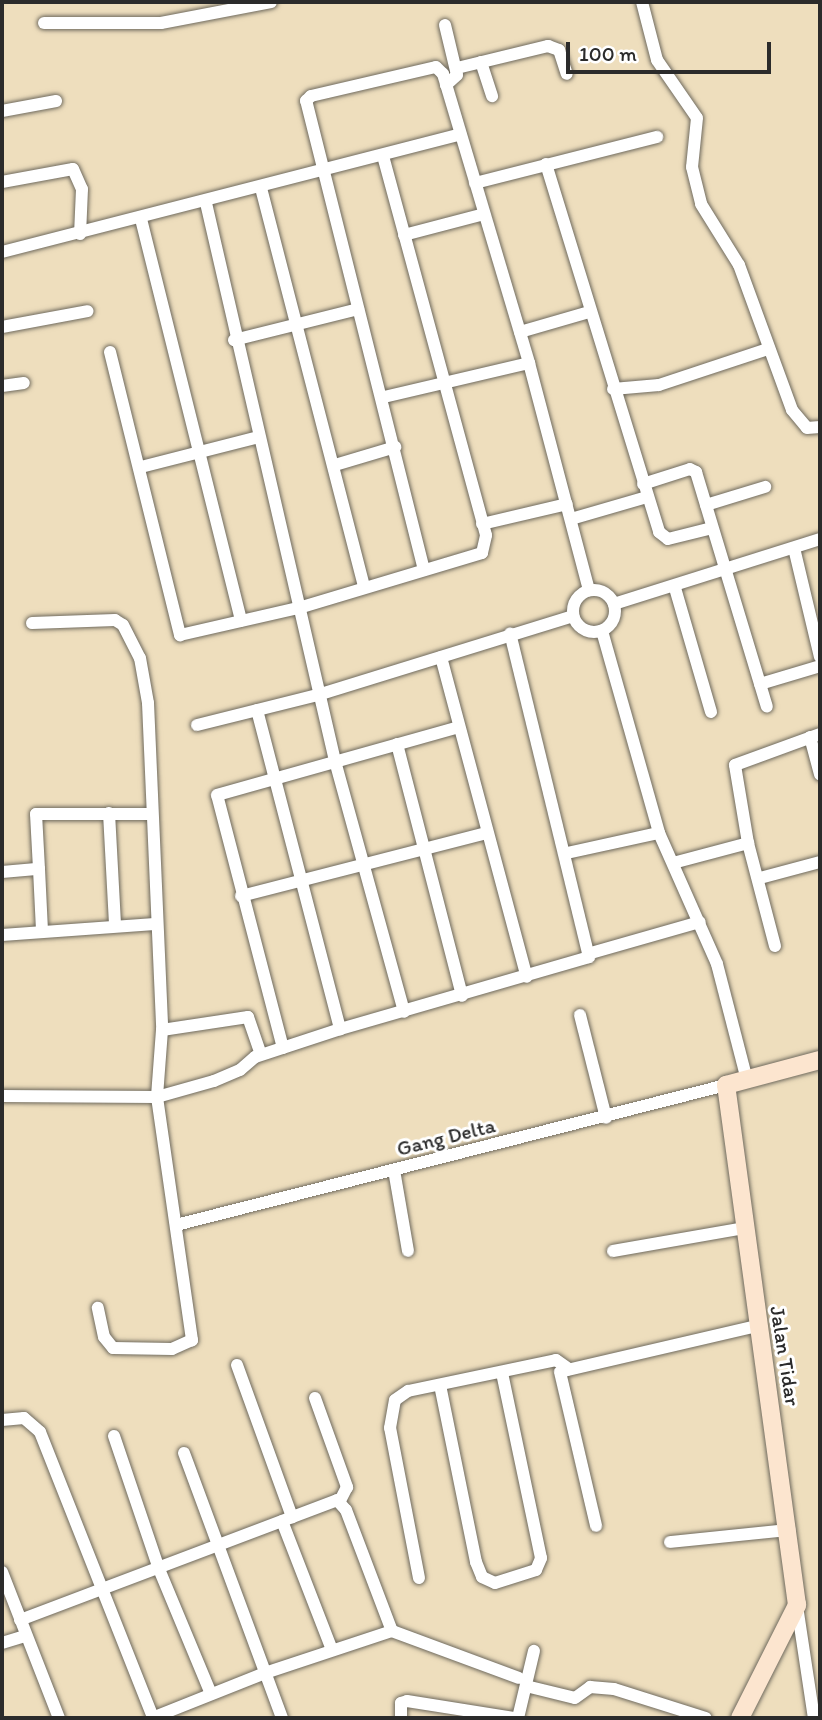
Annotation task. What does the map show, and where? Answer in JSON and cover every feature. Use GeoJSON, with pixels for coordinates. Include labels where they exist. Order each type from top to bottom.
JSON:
{"type":"FeatureCollection","features":[{"type":"Feature","properties":{"kind":"main road"},"geometry":{"type":"LineString","coordinates":[[726,1085],[820,1060]]}},
{"type":"Feature","properties":{"kind":"main road","name":"Jalan Tidar"},"geometry":{"type":"LineString","coordinates":[[726,1085],[757,1326],[789,1530],[797,1605]]}},
{"type":"Feature","properties":{"kind":"main road"},"geometry":{"type":"LineString","coordinates":[[740,1718],[797,1605]]}},
{"type":"Feature","properties":{"kind":"street"},"geometry":{"type":"LineString","coordinates":[[44,23],[161,23],[271,2]]}},
{"type":"Feature","properties":{"kind":"street"},"geometry":{"type":"LineString","coordinates":[[642,2],[657,60],[697,118],[694,186],[739,265],[792,410],[807,428],[820,427]]}},
{"type":"Feature","properties":{"kind":"street"},"geometry":{"type":"LineString","coordinates":[[445,26],[457,68],[456,80],[446,85]]}},
{"type":"Feature","properties":{"kind":"street"},"geometry":{"type":"LineString","coordinates":[[457,68],[552,46],[559,50],[567,74]]}},
{"type":"Feature","properties":{"kind":"street"},"geometry":{"type":"LineString","coordinates":[[481,62],[492,96]]}},
{"type":"Feature","properties":{"kind":"street"},"geometry":{"type":"LineString","coordinates":[[424,570],[384,397],[322,172],[309,97],[432,68],[441,71],[446,85],[529,363],[589,590]]}},
{"type":"Feature","properties":{"kind":"street"},"geometry":{"type":"LineString","coordinates":[[2,111],[55,100]]}},
{"type":"Feature","properties":{"kind":"street"},"geometry":{"type":"LineString","coordinates":[[2,253],[206,203],[460,134]]}},
{"type":"Feature","properties":{"kind":"street"},"geometry":{"type":"LineString","coordinates":[[475,183],[657,137]]}},
{"type":"Feature","properties":{"kind":"street"},"geometry":{"type":"LineString","coordinates":[[110,352],[141,467],[176,631],[186,635],[302,607],[365,585],[482,553],[487,545],[482,524],[383,157]]}},
{"type":"Feature","properties":{"kind":"street"},"geometry":{"type":"LineString","coordinates":[[546,164],[647,497],[664,538],[712,528]]}},
{"type":"Feature","properties":{"kind":"street"},"geometry":{"type":"LineString","coordinates":[[2,182],[73,169],[82,189],[80,234]]}},
{"type":"Feature","properties":{"kind":"street"},"geometry":{"type":"LineString","coordinates":[[261,188],[365,585]]}},
{"type":"Feature","properties":{"kind":"street"},"geometry":{"type":"LineString","coordinates":[[206,203],[234,341],[302,607],[335,761],[361,865],[404,1012]]}},
{"type":"Feature","properties":{"kind":"street"},"geometry":{"type":"LineString","coordinates":[[404,235],[484,214]]}},
{"type":"Feature","properties":{"kind":"street"},"geometry":{"type":"LineString","coordinates":[[141,219],[241,621]]}},
{"type":"Feature","properties":{"kind":"street"},"geometry":{"type":"LineString","coordinates":[[234,341],[358,309]]}},
{"type":"Feature","properties":{"kind":"street"},"geometry":{"type":"LineString","coordinates":[[2,327],[88,311]]}},
{"type":"Feature","properties":{"kind":"street"},"geometry":{"type":"LineString","coordinates":[[520,332],[589,312]]}},
{"type":"Feature","properties":{"kind":"street"},"geometry":{"type":"LineString","coordinates":[[613,389],[659,385],[768,349]]}},
{"type":"Feature","properties":{"kind":"street"},"geometry":{"type":"LineString","coordinates":[[384,397],[529,363]]}},
{"type":"Feature","properties":{"kind":"street"},"geometry":{"type":"LineString","coordinates":[[2,386],[24,383]]}},
{"type":"Feature","properties":{"kind":"street"},"geometry":{"type":"LineString","coordinates":[[141,467],[259,437]]}},
{"type":"Feature","properties":{"kind":"street"},"geometry":{"type":"LineString","coordinates":[[335,465],[395,447]]}},
{"type":"Feature","properties":{"kind":"street"},"geometry":{"type":"LineString","coordinates":[[643,484],[693,469],[767,707]]}},
{"type":"Feature","properties":{"kind":"street"},"geometry":{"type":"LineString","coordinates":[[706,505],[765,487]]}},
{"type":"Feature","properties":{"kind":"street"},"geometry":{"type":"LineString","coordinates":[[571,519],[647,497]]}},
{"type":"Feature","properties":{"kind":"street"},"geometry":{"type":"LineString","coordinates":[[482,524],[568,504]]}},
{"type":"Feature","properties":{"kind":"street"},"geometry":{"type":"LineString","coordinates":[[614,604],[675,588],[820,539]]}},
{"type":"Feature","properties":{"kind":"street"},"geometry":{"type":"LineString","coordinates":[[794,548],[820,657]]}},
{"type":"Feature","properties":{"kind":"street"},"geometry":{"type":"LineString","coordinates":[[675,588],[711,712]]}},
{"type":"Feature","properties":{"kind":"street"},"geometry":{"type":"LineString","coordinates":[[589,590],[607,594],[614,604],[614,620],[602,631],[588,632],[573,616],[576,599],[589,590]]}},
{"type":"Feature","properties":{"kind":"street"},"geometry":{"type":"LineString","coordinates":[[197,725],[321,694],[573,616]]}},
{"type":"Feature","properties":{"kind":"street"},"geometry":{"type":"LineString","coordinates":[[32,623],[115,620],[127,629],[140,658],[146,690],[155,924],[163,1030],[157,1097],[190,1344],[172,1349],[113,1348],[104,1337],[99,1308]]}},
{"type":"Feature","properties":{"kind":"street"},"geometry":{"type":"LineString","coordinates":[[602,631],[659,833],[700,922],[732,1010],[747,1080]]}},
{"type":"Feature","properties":{"kind":"street"},"geometry":{"type":"LineString","coordinates":[[510,634],[591,953]]}},
{"type":"Feature","properties":{"kind":"street"},"geometry":{"type":"LineString","coordinates":[[441,657],[527,977]]}},
{"type":"Feature","properties":{"kind":"street"},"geometry":{"type":"LineString","coordinates":[[760,684],[820,666]]}},
{"type":"Feature","properties":{"kind":"street"},"geometry":{"type":"LineString","coordinates":[[257,710],[340,1029]]}},
{"type":"Feature","properties":{"kind":"street"},"geometry":{"type":"LineString","coordinates":[[283,1048],[216,797],[221,790],[459,727]]}},
{"type":"Feature","properties":{"kind":"street"},"geometry":{"type":"LineString","coordinates":[[775,946],[760,878],[748,842],[736,763],[815,736],[820,775]]}},
{"type":"Feature","properties":{"kind":"street"},"geometry":{"type":"LineString","coordinates":[[397,744],[462,996]]}},
{"type":"Feature","properties":{"kind":"street"},"geometry":{"type":"LineString","coordinates":[[109,813],[116,925]]}},
{"type":"Feature","properties":{"kind":"street"},"geometry":{"type":"LineString","coordinates":[[42,931],[36,814],[151,814]]}},
{"type":"Feature","properties":{"kind":"street"},"geometry":{"type":"LineString","coordinates":[[241,896],[487,833]]}},
{"type":"Feature","properties":{"kind":"street"},"geometry":{"type":"LineString","coordinates":[[567,853],[659,833]]}},
{"type":"Feature","properties":{"kind":"street"},"geometry":{"type":"LineString","coordinates":[[673,863],[748,842]]}},
{"type":"Feature","properties":{"kind":"street"},"geometry":{"type":"LineString","coordinates":[[760,878],[820,862]]}},
{"type":"Feature","properties":{"kind":"street"},"geometry":{"type":"LineString","coordinates":[[2,873],[39,869]]}},
{"type":"Feature","properties":{"kind":"street"},"geometry":{"type":"LineString","coordinates":[[2,1096],[157,1097],[233,1074],[261,1054],[340,1029],[581,962],[591,953],[700,922]]}},
{"type":"Feature","properties":{"kind":"street"},"geometry":{"type":"LineString","coordinates":[[2,934],[155,924]]}},
{"type":"Feature","properties":{"kind":"street"},"geometry":{"type":"LineString","coordinates":[[580,1015],[606,1118]]}},
{"type":"Feature","properties":{"kind":"street"},"geometry":{"type":"LineString","coordinates":[[163,1030],[248,1017],[261,1054]]}},
{"type":"Feature","properties":{"kind":"street","name":"Gang Delta"},"geometry":{"type":"LineString","coordinates":[[176,1225],[606,1118],[726,1085]]}},
{"type":"Feature","properties":{"kind":"street"},"geometry":{"type":"LineString","coordinates":[[394,1170],[408,1251]]}},
{"type":"Feature","properties":{"kind":"street"},"geometry":{"type":"LineString","coordinates":[[613,1251],[745,1228]]}},
{"type":"Feature","properties":{"kind":"street"},"geometry":{"type":"LineString","coordinates":[[560,1372],[757,1326]]}},
{"type":"Feature","properties":{"kind":"street"},"geometry":{"type":"LineString","coordinates":[[419,1578],[391,1417],[399,1395],[559,1360],[569,1368],[560,1372]]}},
{"type":"Feature","properties":{"kind":"street"},"geometry":{"type":"LineString","coordinates":[[237,1365],[332,1650]]}},
{"type":"Feature","properties":{"kind":"street"},"geometry":{"type":"LineString","coordinates":[[560,1372],[596,1526]]}},
{"type":"Feature","properties":{"kind":"street"},"geometry":{"type":"LineString","coordinates":[[440,1385],[476,1562],[482,1577],[495,1583],[536,1570],[541,1558],[502,1373]]}},
{"type":"Feature","properties":{"kind":"street"},"geometry":{"type":"LineString","coordinates":[[20,1620],[340,1501],[347,1487],[315,1398]]}},
{"type":"Feature","properties":{"kind":"street"},"geometry":{"type":"LineString","coordinates":[[2,1420],[24,1418],[37,1425],[100,1592],[153,1718],[265,1673],[392,1631],[522,1681],[575,1698],[590,1687],[614,1689],[706,1718]]}},
{"type":"Feature","properties":{"kind":"street"},"geometry":{"type":"LineString","coordinates":[[114,1436],[159,1569],[211,1694]]}},
{"type":"Feature","properties":{"kind":"street"},"geometry":{"type":"LineString","coordinates":[[184,1454],[221,1545],[282,1718]]}},
{"type":"Feature","properties":{"kind":"street"},"geometry":{"type":"LineString","coordinates":[[340,1501],[392,1631]]}},
{"type":"Feature","properties":{"kind":"street"},"geometry":{"type":"LineString","coordinates":[[670,1542],[789,1530]]}},
{"type":"Feature","properties":{"kind":"street"},"geometry":{"type":"LineString","coordinates":[[2,1572],[59,1718]]}},
{"type":"Feature","properties":{"kind":"street"},"geometry":{"type":"LineString","coordinates":[[797,1605],[816,1694],[814,1718]]}},
{"type":"Feature","properties":{"kind":"street"},"geometry":{"type":"LineString","coordinates":[[2,1643],[25,1636]]}},
{"type":"Feature","properties":{"kind":"street"},"geometry":{"type":"LineString","coordinates":[[401,1718],[401,1705],[407,1701],[483,1715],[516,1718],[522,1681],[534,1651]]}}]}
